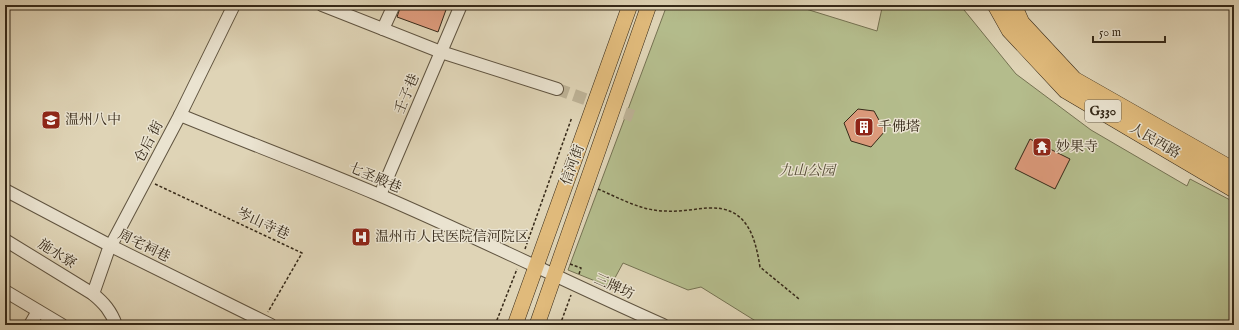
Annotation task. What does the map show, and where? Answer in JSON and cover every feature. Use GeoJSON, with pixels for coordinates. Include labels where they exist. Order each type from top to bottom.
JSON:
{"type":"FeatureCollection","features":[{"type":"Feature","properties":{"kind":"highway","name":"人民西路"},"geometry":{"type":"LineString","coordinates":[[996,5],[1010,30],[1066,90],[1234,189]]}},
{"type":"Feature","properties":{"kind":"highway","name":"人民西路"},"geometry":{"type":"LineString","coordinates":[[1013,5],[1021,23],[1074,80],[1234,170]]}},
{"type":"Feature","properties":{"kind":"main road","name":"信河街"},"geometry":{"type":"LineString","coordinates":[[515,325],[630,5]]}},
{"type":"Feature","properties":{"kind":"main road","name":"信河街"},"geometry":{"type":"LineString","coordinates":[[537,325],[649,5]]}},
{"type":"Feature","properties":{"kind":"street","name":"仓后 街"},"geometry":{"type":"LineString","coordinates":[[93,294],[110,246],[180,115],[234,5]]}},
{"type":"Feature","properties":{"kind":"street"},"geometry":{"type":"LineString","coordinates":[[322,5],[441,52],[557,89]]}},
{"type":"Feature","properties":{"kind":"street"},"geometry":{"type":"LineString","coordinates":[[383,29],[394,5]]}},
{"type":"Feature","properties":{"kind":"street","name":"壬子巷"},"geometry":{"type":"LineString","coordinates":[[380,196],[461,5]]}},
{"type":"Feature","properties":{"kind":"street","name":"七圣殿巷"},"geometry":{"type":"LineString","coordinates":[[180,115],[380,196],[521,259],[554,276]]}},
{"type":"Feature","properties":{"kind":"street","name":"周宅祠巷"},"geometry":{"type":"LineString","coordinates":[[5,190],[110,246],[267,323]]}},
{"type":"Feature","properties":{"kind":"street","name":"施水寮"},"geometry":{"type":"LineString","coordinates":[[5,240],[93,294],[104,303],[112,315],[116,325]]}},
{"type":"Feature","properties":{"kind":"street","name":"三牌坊"},"geometry":{"type":"LineString","coordinates":[[554,276],[663,325]]}},
{"type":"Feature","properties":{"kind":"street"},"geometry":{"type":"LineString","coordinates":[[5,291],[62,325]]}},
{"type":"Feature","properties":{"kind":"street"},"geometry":{"type":"LineString","coordinates":[[30,325],[38,312]]}},
{"type":"Feature","properties":{"kind":"path"},"geometry":{"type":"LineString","coordinates":[[495,325],[521,259],[572,117]]}},
{"type":"Feature","properties":{"kind":"path","name":"岑山寺巷"},"geometry":{"type":"LineString","coordinates":[[146,179],[302,253],[267,323]]}},
{"type":"Feature","properties":{"kind":"path"},"geometry":{"type":"LineString","coordinates":[[586,185],[640,207],[664,211],[710,208],[730,211],[746,222],[756,242],[760,267],[799,299]]}},
{"type":"Feature","properties":{"kind":"path"},"geometry":{"type":"LineString","coordinates":[[560,325],[581,268]]}},
{"type":"Feature","properties":{"kind":"path"},"geometry":{"type":"LineString","coordinates":[[1009,325],[1029,321],[1043,325]]}},
{"type":"Feature","properties":{"kind":"green space","name":"九山公园"},"geometry":{"type":"Polygon","coordinates":[[[667,5],[793,5],[877,31],[882,8],[899,5],[960,5],[1016,74],[1091,130],[1187,186],[1190,179],[1234,202],[1234,325],[762,325],[701,287],[688,290],[623,263],[610,287],[568,270],[667,5]]]}},
{"type":"Feature","properties":{"kind":"building"},"geometry":{"type":"Polygon","coordinates":[[[401,5],[442,5],[447,7],[438,32],[397,17],[401,5]]]}},
{"type":"Feature","properties":{"kind":"building","name":"千佛塔"},"geometry":{"type":"Polygon","coordinates":[[[858,109],[874,111],[885,131],[871,147],[851,141],[844,123],[858,109]]]}},
{"type":"Feature","properties":{"kind":"building"},"geometry":{"type":"Polygon","coordinates":[[[1030,139],[1070,159],[1055,189],[1015,169],[1030,139]]]}},
{"type":"Feature","properties":{"kind":"tunnel"},"geometry":{"type":"LineString","coordinates":[[557,89],[633,116]]}},
{"type":"Feature","properties":{"kind":"place","name":"温州八中"},"geometry":{"type":"Point","coordinates":[51,120]}},
{"type":"Feature","properties":{"kind":"place","name":"千佛塔"},"geometry":{"type":"Point","coordinates":[864,127]}},
{"type":"Feature","properties":{"kind":"place","name":"妙果寺"},"geometry":{"type":"Point","coordinates":[1042,147]}},
{"type":"Feature","properties":{"kind":"place","name":"温州市人民医院信河院区"},"geometry":{"type":"Point","coordinates":[361,237]}}]}
